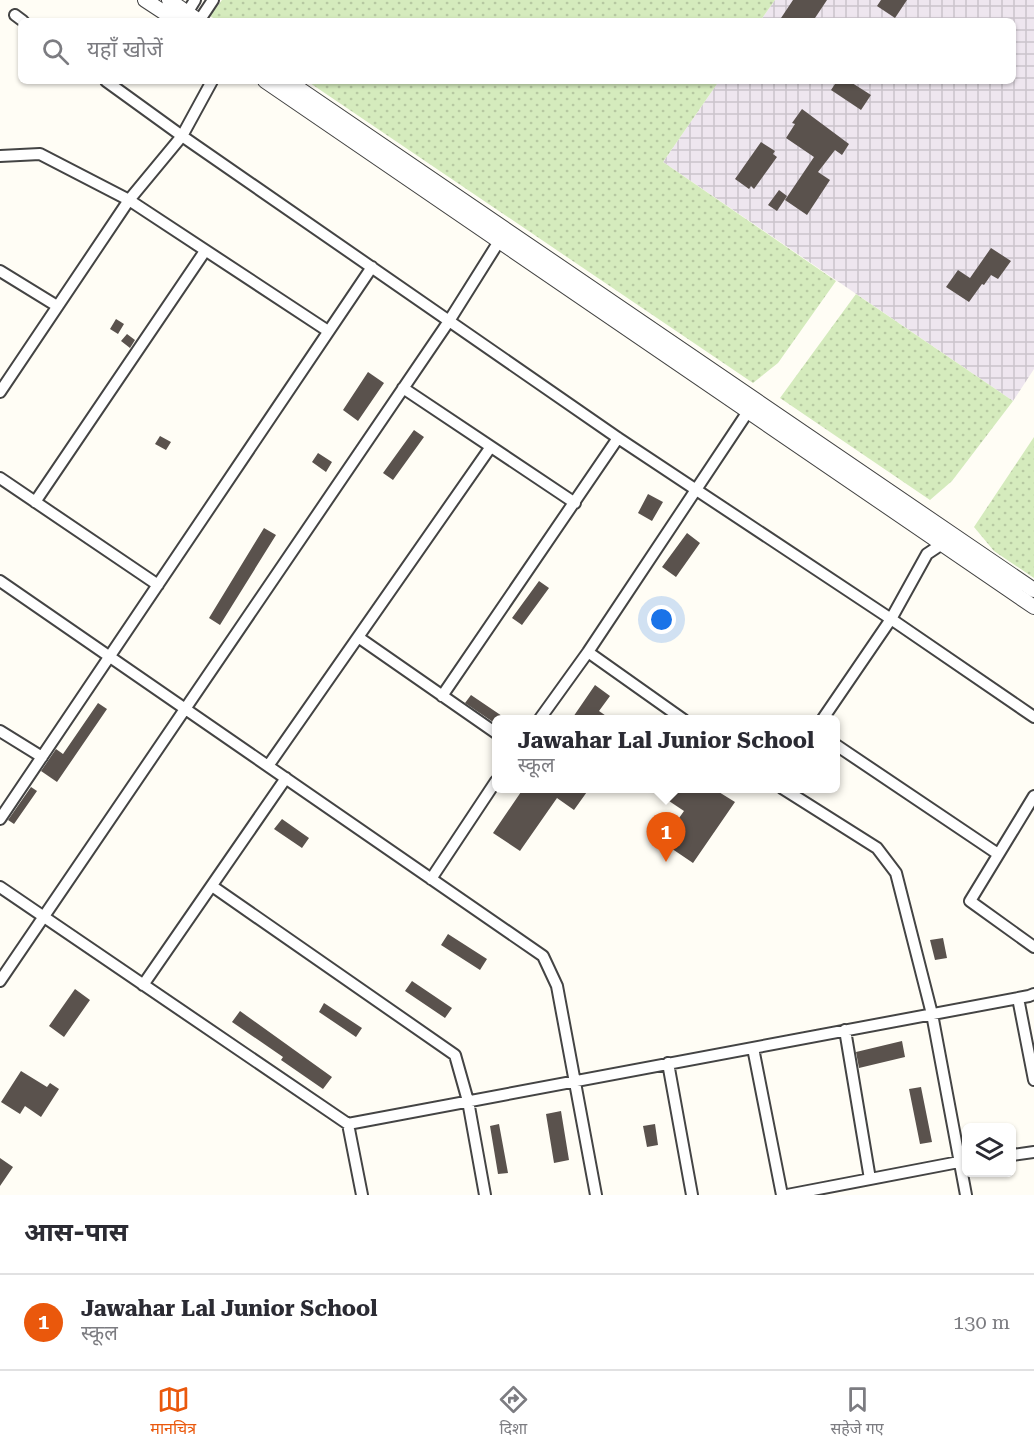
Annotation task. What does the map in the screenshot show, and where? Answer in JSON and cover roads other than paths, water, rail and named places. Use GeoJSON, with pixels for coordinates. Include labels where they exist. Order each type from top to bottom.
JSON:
{"type":"FeatureCollection","features":[{"type":"Feature","properties":{"kind":"street"},"geometry":{"type":"LineString","coordinates":[[145,0],[182,18]]}},
{"type":"Feature","properties":{"kind":"street"},"geometry":{"type":"LineString","coordinates":[[169,0],[182,18]]}},
{"type":"Feature","properties":{"kind":"street"},"geometry":{"type":"LineString","coordinates":[[182,18],[195,0]]}},
{"type":"Feature","properties":{"kind":"street"},"geometry":{"type":"LineString","coordinates":[[201,18],[213,0]]}},
{"type":"Feature","properties":{"kind":"street"},"geometry":{"type":"LineString","coordinates":[[110,84],[618,438],[1034,717]]}},
{"type":"Feature","properties":{"kind":"street"},"geometry":{"type":"LineString","coordinates":[[0,392],[129,200],[182,136],[210,84]]}},
{"type":"Feature","properties":{"kind":"street"},"geometry":{"type":"LineString","coordinates":[[270,84],[503,236],[752,406],[933,521],[945,538],[1034,607]]}},
{"type":"Feature","properties":{"kind":"street"},"geometry":{"type":"LineString","coordinates":[[292,84],[503,236]]}},
{"type":"Feature","properties":{"kind":"street"},"geometry":{"type":"LineString","coordinates":[[0,156],[40,154],[129,200],[327,332]]}},
{"type":"Feature","properties":{"kind":"street"},"geometry":{"type":"LineString","coordinates":[[0,981],[449,321],[503,236]]}},
{"type":"Feature","properties":{"kind":"street"},"geometry":{"type":"LineString","coordinates":[[35,502],[205,251]]}},
{"type":"Feature","properties":{"kind":"street"},"geometry":{"type":"LineString","coordinates":[[0,819],[372,267]]}},
{"type":"Feature","properties":{"kind":"street"},"geometry":{"type":"LineString","coordinates":[[0,271],[57,306]]}},
{"type":"Feature","properties":{"kind":"street"},"geometry":{"type":"LineString","coordinates":[[403,388],[575,503]]}},
{"type":"Feature","properties":{"kind":"street"},"geometry":{"type":"LineString","coordinates":[[543,715],[588,652],[752,406]]}},
{"type":"Feature","properties":{"kind":"street"},"geometry":{"type":"LineString","coordinates":[[752,406],[923,533],[945,538],[1034,590]]}},
{"type":"Feature","properties":{"kind":"street"},"geometry":{"type":"LineString","coordinates":[[442,696],[618,438]]}},
{"type":"Feature","properties":{"kind":"street"},"geometry":{"type":"LineString","coordinates":[[267,766],[490,448]]}},
{"type":"Feature","properties":{"kind":"street"},"geometry":{"type":"LineString","coordinates":[[0,478],[158,585]]}},
{"type":"Feature","properties":{"kind":"street"},"geometry":{"type":"LineString","coordinates":[[923,533],[933,521]]}},
{"type":"Feature","properties":{"kind":"street"},"geometry":{"type":"LineString","coordinates":[[923,533],[927,554]]}},
{"type":"Feature","properties":{"kind":"street"},"geometry":{"type":"LineString","coordinates":[[825,715],[891,619],[927,554],[945,538]]}},
{"type":"Feature","properties":{"kind":"street"},"geometry":{"type":"LineString","coordinates":[[0,581],[543,956],[557,986],[596,1195]]}},
{"type":"Feature","properties":{"kind":"street"},"geometry":{"type":"LineString","coordinates":[[358,637],[492,730]]}},
{"type":"Feature","properties":{"kind":"street"},"geometry":{"type":"LineString","coordinates":[[588,652],[677,715]]}},
{"type":"Feature","properties":{"kind":"street"},"geometry":{"type":"LineString","coordinates":[[0,731],[42,757]]}},
{"type":"Feature","properties":{"kind":"street"},"geometry":{"type":"LineString","coordinates":[[840,747],[998,854]]}},
{"type":"Feature","properties":{"kind":"street"},"geometry":{"type":"LineString","coordinates":[[143,985],[286,778]]}},
{"type":"Feature","properties":{"kind":"street"},"geometry":{"type":"LineString","coordinates":[[431,879],[492,787]]}},
{"type":"Feature","properties":{"kind":"street"},"geometry":{"type":"LineString","coordinates":[[788,793],[877,848],[896,873],[932,1014],[962,1156]]}},
{"type":"Feature","properties":{"kind":"street"},"geometry":{"type":"LineString","coordinates":[[1034,795],[1030,813],[998,854],[970,901],[1034,946]]}},
{"type":"Feature","properties":{"kind":"street"},"geometry":{"type":"LineString","coordinates":[[212,886],[455,1054],[468,1101],[485,1195]]}},
{"type":"Feature","properties":{"kind":"street"},"geometry":{"type":"LineString","coordinates":[[0,887],[348,1124],[362,1195]]}},
{"type":"Feature","properties":{"kind":"street"},"geometry":{"type":"LineString","coordinates":[[348,1124],[1029,997],[1034,1080]]}},
{"type":"Feature","properties":{"kind":"street"},"geometry":{"type":"LineString","coordinates":[[845,1030],[870,1179]]}},
{"type":"Feature","properties":{"kind":"street"},"geometry":{"type":"LineString","coordinates":[[753,1048],[782,1195]]}},
{"type":"Feature","properties":{"kind":"street"},"geometry":{"type":"LineString","coordinates":[[668,1063],[692,1195]]}},
{"type":"Feature","properties":{"kind":"street"},"geometry":{"type":"LineString","coordinates":[[1016,1154],[1034,1152]]}},
{"type":"Feature","properties":{"kind":"street"},"geometry":{"type":"LineString","coordinates":[[788,1195],[962,1161]]}},
{"type":"Feature","properties":{"kind":"street"},"geometry":{"type":"LineString","coordinates":[[964,1177],[966,1195]]}},
{"type":"Feature","properties":{"kind":"place","name":"Jawahar Lal Junior School"},"geometry":{"type":"Point","coordinates":[666,862]}}]}
